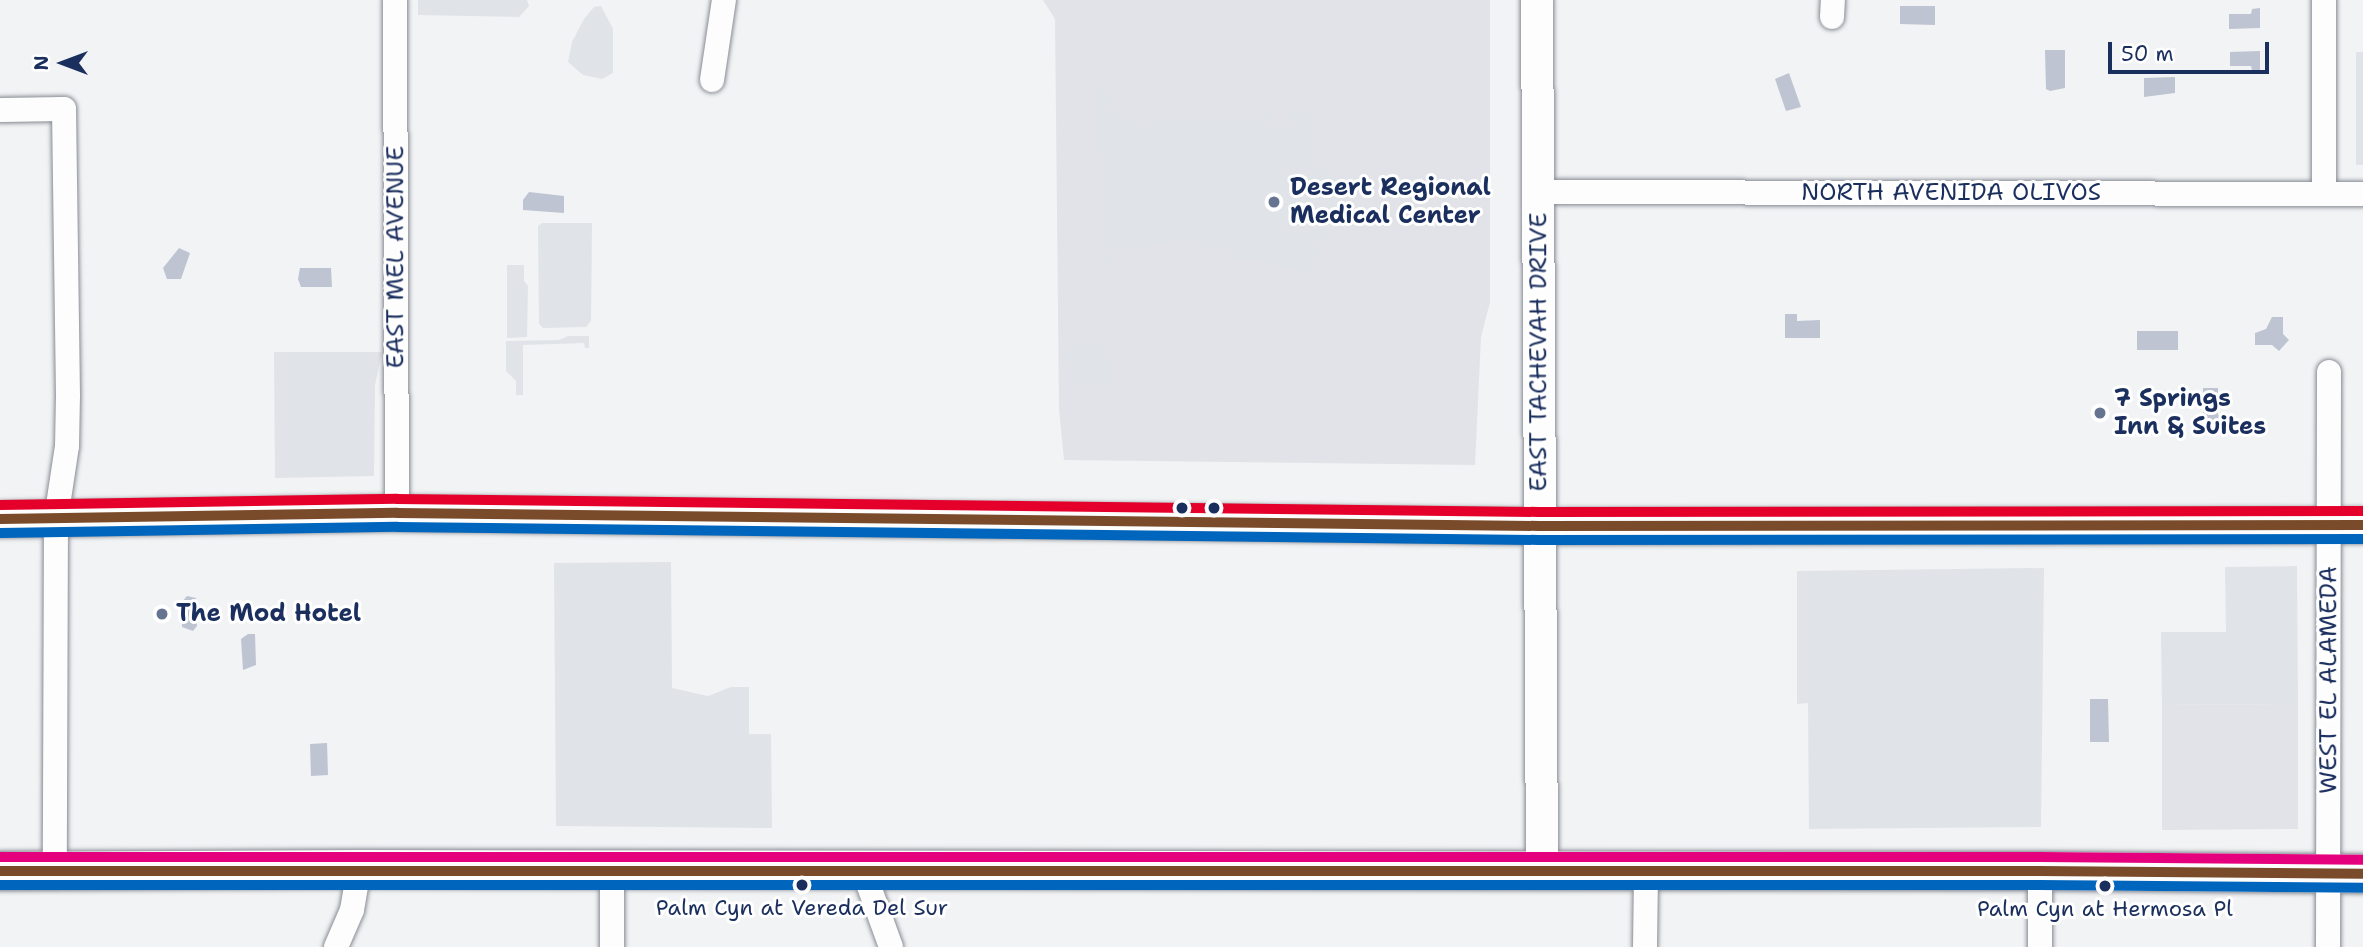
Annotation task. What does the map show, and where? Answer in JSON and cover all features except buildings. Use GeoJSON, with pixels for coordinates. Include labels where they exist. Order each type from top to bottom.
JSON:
{"type":"FeatureCollection","features":[{"type":"Feature","properties":{"kind":"main road"},"geometry":{"type":"LineString","coordinates":[[0,519],[397,513],[1539,526],[2346,525]]}},
{"type":"Feature","properties":{"kind":"main road"},"geometry":{"type":"LineString","coordinates":[[0,872],[612,869],[1542,873],[2040,871],[2345,874]]}},
{"type":"Feature","properties":{"kind":"street","name":"EAST MEL AVENUE"},"geometry":{"type":"LineString","coordinates":[[395,0],[397,513]]}},
{"type":"Feature","properties":{"kind":"street"},"geometry":{"type":"LineString","coordinates":[[712,80],[724,0]]}},
{"type":"Feature","properties":{"kind":"street","name":"EAST TACHEVAH DRIVE"},"geometry":{"type":"LineString","coordinates":[[1537,0],[1542,873]]}},
{"type":"Feature","properties":{"kind":"street"},"geometry":{"type":"LineString","coordinates":[[2324,0],[2324,194]]}},
{"type":"Feature","properties":{"kind":"street"},"geometry":{"type":"LineString","coordinates":[[0,110],[64,109],[68,395],[67,446],[56,519],[55,872]]}},
{"type":"Feature","properties":{"kind":"street","name":"NORTH AVENIDA OLIVOS"},"geometry":{"type":"LineString","coordinates":[[1540,192],[2363,194]]}},
{"type":"Feature","properties":{"kind":"street","name":"WEST EL ALAMEDA"},"geometry":{"type":"LineString","coordinates":[[2328,947],[2345,874],[2346,525],[2329,372]]}},
{"type":"Feature","properties":{"kind":"street"},"geometry":{"type":"LineString","coordinates":[[336,947],[352,910],[359,869]]}},
{"type":"Feature","properties":{"kind":"street"},"geometry":{"type":"LineString","coordinates":[[612,869],[612,947]]}},
{"type":"Feature","properties":{"kind":"street"},"geometry":{"type":"LineString","coordinates":[[863,870],[891,947]]}},
{"type":"Feature","properties":{"kind":"street"},"geometry":{"type":"LineString","coordinates":[[2039,947],[2040,871]]}},
{"type":"Feature","properties":{"kind":"street"},"geometry":{"type":"LineString","coordinates":[[1645,947],[1646,872]]}},
{"type":"Feature","properties":{"kind":"shaded area"},"geometry":{"type":"Polygon","coordinates":[[[418,0],[527,0],[529,6],[519,17],[418,15],[418,0]]]}},
{"type":"Feature","properties":{"kind":"shaded area","name":"Desert Regional Medical Center"},"geometry":{"type":"Polygon","coordinates":[[[1043,0],[1490,0],[1490,302],[1481,337],[1475,465],[1064,460],[1059,409],[1055,19],[1043,0]]]}},
{"type":"Feature","properties":{"kind":"shaded area"},"geometry":{"type":"Polygon","coordinates":[[[601,6],[613,29],[613,73],[602,79],[583,75],[568,62],[572,42],[584,19],[594,7],[601,6]]]}},
{"type":"Feature","properties":{"kind":"shaded area"},"geometry":{"type":"Polygon","coordinates":[[[1900,6],[1935,6],[1935,25],[1900,24],[1900,6]]]}},
{"type":"Feature","properties":{"kind":"shaded area"},"geometry":{"type":"Polygon","coordinates":[[[2260,8],[2260,28],[2229,29],[2229,14],[2251,14],[2252,9],[2260,8]]]}},
{"type":"Feature","properties":{"kind":"shaded area"},"geometry":{"type":"Polygon","coordinates":[[[2045,50],[2065,50],[2065,88],[2050,91],[2046,89],[2045,50]]]}},
{"type":"Feature","properties":{"kind":"shaded area"},"geometry":{"type":"Polygon","coordinates":[[[2260,51],[2260,70],[2252,70],[2251,66],[2230,66],[2230,52],[2260,51]]]}},
{"type":"Feature","properties":{"kind":"shaded area"},"geometry":{"type":"Polygon","coordinates":[[[2356,52],[2363,52],[2363,165],[2356,165],[2356,52]]]}},
{"type":"Feature","properties":{"kind":"shaded area"},"geometry":{"type":"Polygon","coordinates":[[[1789,73],[1801,107],[1786,111],[1775,79],[1789,73]]]}},
{"type":"Feature","properties":{"kind":"shaded area"},"geometry":{"type":"Polygon","coordinates":[[[1095,77],[1118,113],[1131,113],[1133,123],[1139,126],[1147,123],[1150,114],[1272,113],[1272,120],[1279,126],[1288,123],[1290,113],[1313,113],[1311,143],[1317,159],[1325,168],[1328,164],[1342,174],[1335,222],[1310,273],[1275,267],[1260,259],[1234,259],[1189,240],[1176,240],[1151,248],[1118,248],[1112,268],[1100,269],[1100,155],[1096,141],[1095,77]]]}},
{"type":"Feature","properties":{"kind":"shaded area"},"geometry":{"type":"Polygon","coordinates":[[[2175,77],[2175,93],[2144,97],[2144,78],[2175,77]]]}},
{"type":"Feature","properties":{"kind":"shaded area"},"geometry":{"type":"Polygon","coordinates":[[[529,192],[564,196],[564,213],[523,210],[523,200],[529,192]]]}},
{"type":"Feature","properties":{"kind":"shaded area"},"geometry":{"type":"Polygon","coordinates":[[[542,223],[592,223],[591,321],[586,327],[543,328],[539,324],[538,226],[542,223]]]}},
{"type":"Feature","properties":{"kind":"shaded area"},"geometry":{"type":"Polygon","coordinates":[[[179,248],[190,253],[181,279],[167,279],[163,268],[179,248]]]}},
{"type":"Feature","properties":{"kind":"shaded area"},"geometry":{"type":"Polygon","coordinates":[[[507,265],[524,265],[524,281],[528,286],[527,337],[507,338],[507,265]]]}},
{"type":"Feature","properties":{"kind":"shaded area"},"geometry":{"type":"Polygon","coordinates":[[[300,268],[331,268],[332,287],[301,287],[298,279],[300,268]]]}},
{"type":"Feature","properties":{"kind":"shaded area"},"geometry":{"type":"Polygon","coordinates":[[[1785,314],[1797,314],[1797,321],[1820,320],[1820,338],[1785,338],[1785,314]]]}},
{"type":"Feature","properties":{"kind":"shaded area"},"geometry":{"type":"Polygon","coordinates":[[[2272,317],[2283,317],[2283,334],[2289,340],[2279,351],[2272,345],[2255,345],[2255,333],[2266,329],[2272,317]]]}},
{"type":"Feature","properties":{"kind":"shaded area"},"geometry":{"type":"Polygon","coordinates":[[[2137,331],[2178,331],[2178,350],[2137,350],[2137,331]]]}},
{"type":"Feature","properties":{"kind":"shaded area"},"geometry":{"type":"Polygon","coordinates":[[[1081,335],[1099,336],[1104,345],[1104,355],[1110,355],[1113,375],[1104,391],[1060,390],[1059,363],[1081,335]]]}},
{"type":"Feature","properties":{"kind":"shaded area"},"geometry":{"type":"Polygon","coordinates":[[[568,336],[589,336],[589,348],[585,348],[584,343],[523,345],[523,395],[516,395],[516,381],[506,371],[506,341],[559,340],[568,336]]]}},
{"type":"Feature","properties":{"kind":"shaded area"},"geometry":{"type":"Polygon","coordinates":[[[274,352],[382,352],[375,385],[374,476],[275,478],[274,352]]]}},
{"type":"Feature","properties":{"kind":"shaded area"},"geometry":{"type":"Polygon","coordinates":[[[2203,388],[2218,388],[2218,415],[2223,415],[2223,420],[2203,420],[2203,388]]]}},
{"type":"Feature","properties":{"kind":"shaded area"},"geometry":{"type":"Polygon","coordinates":[[[671,562],[672,688],[708,696],[731,687],[749,687],[749,734],[771,734],[772,828],[556,826],[554,563],[671,562]]]}},
{"type":"Feature","properties":{"kind":"shaded area"},"geometry":{"type":"Polygon","coordinates":[[[2297,566],[2298,704],[2162,705],[2161,632],[2226,632],[2225,567],[2297,566]]]}},
{"type":"Feature","properties":{"kind":"shaded area"},"geometry":{"type":"Polygon","coordinates":[[[2044,568],[2041,827],[1809,829],[1808,703],[1797,704],[1797,571],[2044,568]]]}},
{"type":"Feature","properties":{"kind":"shaded area"},"geometry":{"type":"Polygon","coordinates":[[[187,596],[196,598],[197,626],[193,631],[182,627],[181,603],[187,596]]]}},
{"type":"Feature","properties":{"kind":"shaded area"},"geometry":{"type":"Polygon","coordinates":[[[248,634],[255,634],[256,665],[243,670],[241,639],[248,634]]]}},
{"type":"Feature","properties":{"kind":"shaded area"},"geometry":{"type":"Polygon","coordinates":[[[2090,699],[2108,699],[2109,742],[2090,742],[2090,699]]]}},
{"type":"Feature","properties":{"kind":"shaded area"},"geometry":{"type":"Polygon","coordinates":[[[2298,704],[2298,829],[2162,830],[2162,705],[2298,704]]]}},
{"type":"Feature","properties":{"kind":"shaded area"},"geometry":{"type":"Polygon","coordinates":[[[327,743],[328,775],[311,776],[310,744],[327,743]]]}},
{"type":"Feature","properties":{"kind":"transit line"},"geometry":{"type":"LineString","coordinates":[[0,505],[397,499],[1539,512],[2363,511]]}},
{"type":"Feature","properties":{"kind":"transit line"},"geometry":{"type":"LineString","coordinates":[[0,519],[397,513],[1539,526],[2363,525]]}},
{"type":"Feature","properties":{"kind":"transit line"},"geometry":{"type":"LineString","coordinates":[[0,533],[397,527],[1539,540],[2363,539]]}},
{"type":"Feature","properties":{"kind":"transit line"},"geometry":{"type":"LineString","coordinates":[[0,857],[2040,857],[2363,860]]}},
{"type":"Feature","properties":{"kind":"transit line"},"geometry":{"type":"LineString","coordinates":[[0,871],[2040,871],[2363,874]]}},
{"type":"Feature","properties":{"kind":"transit line"},"geometry":{"type":"LineString","coordinates":[[0,885],[2040,885],[2363,888]]}},
{"type":"Feature","properties":{"kind":"place","name":"Desert Regional Medical Center"},"geometry":{"type":"Point","coordinates":[1274,202]}},
{"type":"Feature","properties":{"kind":"place","name":"7 Springs Inn & Suites"},"geometry":{"type":"Point","coordinates":[2100,413]}},
{"type":"Feature","properties":{"kind":"place","name":"The Mod Hotel"},"geometry":{"type":"Point","coordinates":[162,614]}},
{"type":"Feature","properties":{"kind":"place","name":"Palm Cyn at Vereda Del Sur"},"geometry":{"type":"Point","coordinates":[802,885]}},
{"type":"Feature","properties":{"kind":"place","name":"Palm Cyn at Hermosa Pl"},"geometry":{"type":"Point","coordinates":[2105,886]}}]}
